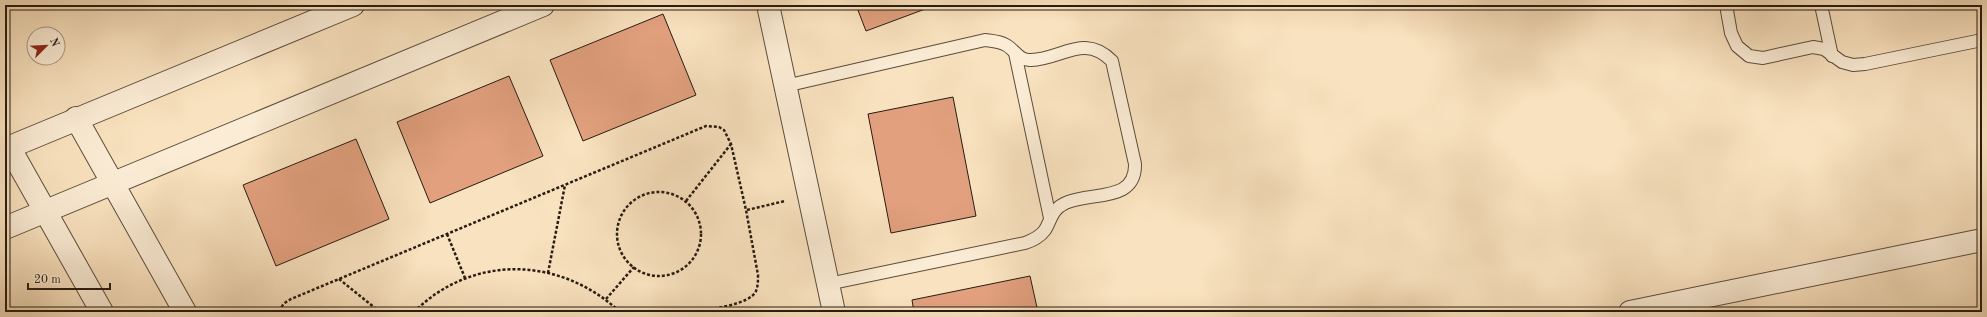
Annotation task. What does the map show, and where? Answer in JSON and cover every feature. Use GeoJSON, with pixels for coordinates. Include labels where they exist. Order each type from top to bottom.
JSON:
{"type":"FeatureCollection","features":[{"type":"Feature","properties":{"kind":"street"},"geometry":{"type":"LineString","coordinates":[[102,312],[45,211],[7,148],[76,118],[353,5]]}},
{"type":"Feature","properties":{"kind":"street"},"geometry":{"type":"LineString","coordinates":[[5,228],[543,5]]}},
{"type":"Feature","properties":{"kind":"street"},"geometry":{"type":"LineString","coordinates":[[768,5],[834,312]]}},
{"type":"Feature","properties":{"kind":"street"},"geometry":{"type":"LineString","coordinates":[[76,118],[185,312]]}},
{"type":"Feature","properties":{"kind":"street"},"geometry":{"type":"LineString","coordinates":[[1630,312],[1714,304],[1982,240]]}},
{"type":"Feature","properties":{"kind":"lane"},"geometry":{"type":"LineString","coordinates":[[1726,5],[1731,33],[1737,46],[1749,56],[1763,58],[1813,47],[1824,49],[1832,56],[1848,64],[1865,64],[1982,40]]}},
{"type":"Feature","properties":{"kind":"lane"},"geometry":{"type":"LineString","coordinates":[[1822,5],[1832,56]]}},
{"type":"Feature","properties":{"kind":"lane"},"geometry":{"type":"LineString","coordinates":[[785,86],[985,40],[996,41],[1006,45],[1019,57],[1032,60],[1090,47],[1102,51],[1112,61],[1136,164],[1136,174],[1131,184],[1123,190],[1068,202],[1061,206],[1050,218],[1045,230],[1037,238],[1025,243],[828,284]]}},
{"type":"Feature","properties":{"kind":"lane"},"geometry":{"type":"LineString","coordinates":[[1015,53],[1050,218]]}},
{"type":"Feature","properties":{"kind":"path"},"geometry":{"type":"LineString","coordinates":[[281,312],[280,308],[284,303],[291,299],[706,126],[720,127],[724,130],[731,144],[746,210],[758,275],[756,291],[747,300],[694,312]]}},
{"type":"Feature","properties":{"kind":"path"},"geometry":{"type":"LineString","coordinates":[[686,201],[731,144]]}},
{"type":"Feature","properties":{"kind":"path"},"geometry":{"type":"LineString","coordinates":[[548,273],[566,184]]}},
{"type":"Feature","properties":{"kind":"path"},"geometry":{"type":"LineString","coordinates":[[660,191],[674,194],[686,201],[696,213],[701,226],[701,241],[697,254],[677,272],[664,276],[651,275],[634,267],[627,262],[620,250],[617,237],[618,223],[624,210],[634,200],[646,193],[660,191]]}},
{"type":"Feature","properties":{"kind":"path"},"geometry":{"type":"LineString","coordinates":[[746,210],[808,196]]}},
{"type":"Feature","properties":{"kind":"path"},"geometry":{"type":"LineString","coordinates":[[447,234],[465,278]]}},
{"type":"Feature","properties":{"kind":"path"},"geometry":{"type":"LineString","coordinates":[[606,299],[634,267]]}},
{"type":"Feature","properties":{"kind":"path"},"geometry":{"type":"LineString","coordinates":[[414,312],[437,292],[465,278],[491,271],[513,269],[557,274],[606,299],[620,312]]}},
{"type":"Feature","properties":{"kind":"path"},"geometry":{"type":"LineString","coordinates":[[339,279],[380,312]]}},
{"type":"Feature","properties":{"kind":"building"},"geometry":{"type":"Polygon","coordinates":[[[856,5],[936,5],[866,31],[856,5]]]}},
{"type":"Feature","properties":{"kind":"building"},"geometry":{"type":"Polygon","coordinates":[[[663,14],[696,95],[583,141],[550,60],[663,14]]]}},
{"type":"Feature","properties":{"kind":"building"},"geometry":{"type":"Polygon","coordinates":[[[509,76],[543,156],[430,203],[397,122],[509,76]]]}},
{"type":"Feature","properties":{"kind":"building"},"geometry":{"type":"Polygon","coordinates":[[[953,97],[976,216],[891,233],[868,114],[953,97]]]}},
{"type":"Feature","properties":{"kind":"building"},"geometry":{"type":"Polygon","coordinates":[[[356,139],[389,219],[276,266],[243,185],[356,139]]]}},
{"type":"Feature","properties":{"kind":"building"},"geometry":{"type":"Polygon","coordinates":[[[1030,276],[1038,312],[914,312],[912,300],[1030,276]]]}}]}
